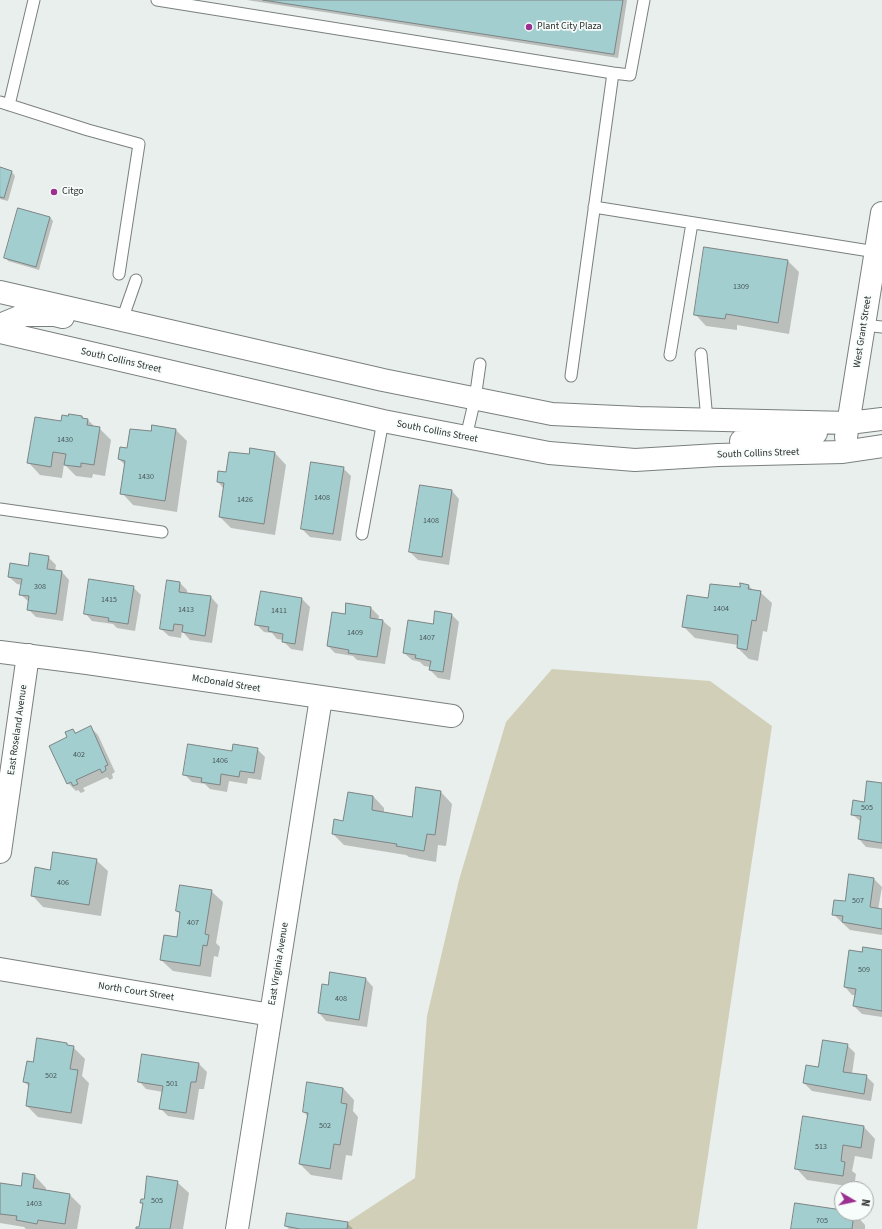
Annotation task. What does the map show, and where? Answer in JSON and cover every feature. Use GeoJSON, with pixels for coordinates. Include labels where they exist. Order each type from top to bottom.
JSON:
{"type":"FeatureCollection","features":[{"type":"Feature","properties":{"kind":"main road","name":"West Grant Street"},"geometry":{"type":"LineString","coordinates":[[843,452],[873,326],[876,252],[882,213]]}},
{"type":"Feature","properties":{"kind":"main road"},"geometry":{"type":"LineString","coordinates":[[1,295],[122,320],[383,380],[552,414],[639,418],[849,423],[882,420]]}},
{"type":"Feature","properties":{"kind":"main road"},"geometry":{"type":"LineString","coordinates":[[0,325],[24,315],[55,315],[108,328],[214,341]]}},
{"type":"Feature","properties":{"kind":"main road","name":"South Collins Street"},"geometry":{"type":"LineString","coordinates":[[0,332],[383,421],[549,453],[636,460],[718,455],[843,452],[882,446]]}},
{"type":"Feature","properties":{"kind":"main road"},"geometry":{"type":"LineString","coordinates":[[636,460],[728,442],[822,432],[849,423]]}},
{"type":"Feature","properties":{"kind":"main road","name":"McDonald Street"},"geometry":{"type":"LineString","coordinates":[[0,652],[94,664],[452,716]]}},
{"type":"Feature","properties":{"kind":"main road","name":"East Roseland Avenue"},"geometry":{"type":"LineString","coordinates":[[0,852],[28,656]]}},
{"type":"Feature","properties":{"kind":"main road","name":"East Virginia Avenue"},"geometry":{"type":"LineString","coordinates":[[237,1229],[321,698]]}},
{"type":"Feature","properties":{"kind":"main road","name":"North Court Street"},"geometry":{"type":"LineString","coordinates":[[0,969],[271,1015]]}},
{"type":"Feature","properties":{"kind":"lane"},"geometry":{"type":"LineString","coordinates":[[34,0],[4,104],[139,144],[119,274]]}},
{"type":"Feature","properties":{"kind":"lane"},"geometry":{"type":"LineString","coordinates":[[157,0],[630,75],[644,0]]}},
{"type":"Feature","properties":{"kind":"lane"},"geometry":{"type":"LineString","coordinates":[[571,376],[613,73]]}},
{"type":"Feature","properties":{"kind":"lane"},"geometry":{"type":"LineString","coordinates":[[594,207],[876,252]]}},
{"type":"Feature","properties":{"kind":"lane"},"geometry":{"type":"LineString","coordinates":[[670,355],[692,223]]}},
{"type":"Feature","properties":{"kind":"lane"},"geometry":{"type":"LineString","coordinates":[[122,320],[136,280]]}},
{"type":"Feature","properties":{"kind":"lane"},"geometry":{"type":"LineString","coordinates":[[701,354],[707,420]]}},
{"type":"Feature","properties":{"kind":"lane"},"geometry":{"type":"LineString","coordinates":[[466,437],[475,399],[480,364]]}},
{"type":"Feature","properties":{"kind":"lane"},"geometry":{"type":"LineString","coordinates":[[362,534],[383,421]]}},
{"type":"Feature","properties":{"kind":"lane"},"geometry":{"type":"LineString","coordinates":[[0,509],[162,532]]}},
{"type":"Feature","properties":{"kind":"shaded area"},"geometry":{"type":"Polygon","coordinates":[[[552,669],[710,681],[772,726],[697,1229],[337,1229],[415,1178],[427,1016],[459,880],[506,722],[552,669]]]}},
{"type":"Feature","properties":{"kind":"building","name":"Plant City Plaza"},"geometry":{"type":"Polygon","coordinates":[[[263,0],[623,0],[614,54],[263,0]]]}},
{"type":"Feature","properties":{"kind":"building"},"geometry":{"type":"Polygon","coordinates":[[[0,167],[12,171],[4,198],[0,197],[0,167]]]}},
{"type":"Feature","properties":{"kind":"building"},"geometry":{"type":"Polygon","coordinates":[[[18,208],[50,217],[36,267],[4,258],[18,208]]]}},
{"type":"Feature","properties":{"kind":"building"},"geometry":{"type":"Polygon","coordinates":[[[704,247],[788,260],[778,323],[726,314],[725,319],[694,315],[704,247]]]}},
{"type":"Feature","properties":{"kind":"building"},"geometry":{"type":"Polygon","coordinates":[[[69,414],[82,416],[82,418],[88,419],[87,425],[100,427],[94,465],[81,463],[81,467],[64,465],[66,454],[53,452],[51,467],[27,463],[35,417],[61,421],[62,415],[68,416],[69,414]]]}},
{"type":"Feature","properties":{"kind":"building"},"geometry":{"type":"Polygon","coordinates":[[[152,425],[176,429],[165,501],[120,494],[125,461],[118,459],[120,447],[127,448],[130,429],[151,431],[152,425]]]}},
{"type":"Feature","properties":{"kind":"building"},"geometry":{"type":"Polygon","coordinates":[[[250,448],[275,452],[264,524],[219,517],[224,483],[217,482],[218,471],[226,472],[229,452],[249,454],[250,448]]]}},
{"type":"Feature","properties":{"kind":"building"},"geometry":{"type":"Polygon","coordinates":[[[311,462],[344,467],[333,534],[301,529],[311,462]]]}},
{"type":"Feature","properties":{"kind":"building"},"geometry":{"type":"Polygon","coordinates":[[[420,485],[452,490],[442,557],[409,552],[420,485]]]}},
{"type":"Feature","properties":{"kind":"building"},"geometry":{"type":"Polygon","coordinates":[[[30,553],[49,556],[47,569],[62,571],[56,614],[27,610],[29,596],[19,595],[22,579],[8,577],[10,563],[28,566],[30,553]]]}},
{"type":"Feature","properties":{"kind":"building"},"geometry":{"type":"Polygon","coordinates":[[[89,579],[134,586],[128,624],[108,621],[109,618],[84,614],[89,579]]]}},
{"type":"Feature","properties":{"kind":"building"},"geometry":{"type":"Polygon","coordinates":[[[167,580],[180,582],[179,592],[211,596],[205,636],[182,632],[183,625],[174,624],[173,631],[160,629],[167,580]]]}},
{"type":"Feature","properties":{"kind":"building"},"geometry":{"type":"Polygon","coordinates":[[[740,583],[749,585],[748,589],[761,591],[756,621],[752,620],[747,650],[737,648],[738,635],[682,627],[687,595],[708,598],[710,584],[740,587],[740,583]]]}},
{"type":"Feature","properties":{"kind":"building"},"geometry":{"type":"Polygon","coordinates":[[[261,591],[302,598],[295,644],[282,642],[283,634],[268,631],[269,627],[255,625],[261,591]]]}},
{"type":"Feature","properties":{"kind":"building"},"geometry":{"type":"Polygon","coordinates":[[[346,603],[371,607],[370,618],[383,620],[377,657],[348,653],[349,650],[327,646],[332,612],[345,614],[346,603]]]}},
{"type":"Feature","properties":{"kind":"building"},"geometry":{"type":"Polygon","coordinates":[[[435,611],[452,614],[443,672],[429,670],[431,661],[415,658],[416,655],[403,653],[408,620],[433,624],[435,611]]]}},
{"type":"Feature","properties":{"kind":"building"},"geometry":{"type":"Polygon","coordinates":[[[91,726],[108,765],[105,766],[106,770],[102,773],[100,769],[76,780],[78,784],[73,786],[71,782],[67,784],[49,746],[67,737],[65,732],[73,729],[75,733],[91,726]]]}},
{"type":"Feature","properties":{"kind":"building"},"geometry":{"type":"Polygon","coordinates":[[[188,744],[232,751],[233,744],[258,748],[254,773],[240,771],[239,777],[221,774],[220,785],[201,782],[202,778],[183,775],[188,744]]]}},
{"type":"Feature","properties":{"kind":"building"},"geometry":{"type":"Polygon","coordinates":[[[867,781],[882,783],[882,843],[858,839],[861,816],[851,815],[853,800],[864,802],[867,781]]]}},
{"type":"Feature","properties":{"kind":"building"},"geometry":{"type":"Polygon","coordinates":[[[416,787],[441,791],[435,835],[427,834],[424,851],[396,846],[397,844],[332,834],[334,819],[343,821],[348,792],[373,796],[372,810],[412,817],[416,787]]]}},
{"type":"Feature","properties":{"kind":"building"},"geometry":{"type":"Polygon","coordinates":[[[53,852],[97,859],[89,905],[31,896],[35,867],[50,870],[53,852]]]}},
{"type":"Feature","properties":{"kind":"building"},"geometry":{"type":"Polygon","coordinates":[[[849,874],[874,878],[870,907],[882,909],[882,929],[842,922],[843,916],[832,915],[834,900],[845,901],[849,874]]]}},
{"type":"Feature","properties":{"kind":"building"},"geometry":{"type":"Polygon","coordinates":[[[180,885],[212,890],[205,934],[209,935],[207,946],[203,945],[200,966],[160,960],[164,935],[177,937],[180,912],[176,911],[180,885]]]}},
{"type":"Feature","properties":{"kind":"building"},"geometry":{"type":"Polygon","coordinates":[[[863,947],[882,950],[882,1011],[853,1006],[856,989],[844,987],[849,950],[862,952],[863,947]]]}},
{"type":"Feature","properties":{"kind":"building"},"geometry":{"type":"Polygon","coordinates":[[[330,972],[366,978],[359,1020],[318,1013],[322,984],[328,985],[330,972]]]}},
{"type":"Feature","properties":{"kind":"building"},"geometry":{"type":"Polygon","coordinates":[[[37,1038],[67,1043],[67,1045],[74,1046],[70,1069],[78,1070],[71,1113],[26,1106],[29,1083],[23,1082],[27,1061],[33,1062],[37,1038]]]}},
{"type":"Feature","properties":{"kind":"building"},"geometry":{"type":"Polygon","coordinates":[[[823,1040],[848,1044],[843,1072],[867,1075],[864,1094],[803,1083],[806,1065],[818,1067],[823,1040]]]}},
{"type":"Feature","properties":{"kind":"building"},"geometry":{"type":"Polygon","coordinates":[[[142,1054],[199,1063],[196,1082],[191,1082],[186,1113],[159,1109],[163,1086],[138,1082],[142,1054]]]}},
{"type":"Feature","properties":{"kind":"building"},"geometry":{"type":"Polygon","coordinates":[[[307,1082],[343,1088],[341,1103],[347,1104],[340,1145],[334,1144],[330,1169],[299,1164],[308,1113],[303,1112],[307,1082]]]}},
{"type":"Feature","properties":{"kind":"building"},"geometry":{"type":"Polygon","coordinates":[[[803,1116],[864,1126],[861,1148],[843,1145],[841,1161],[845,1162],[843,1176],[795,1169],[803,1116]]]}},
{"type":"Feature","properties":{"kind":"building"},"geometry":{"type":"Polygon","coordinates":[[[23,1173],[35,1175],[33,1188],[70,1194],[65,1224],[38,1220],[37,1224],[16,1220],[17,1216],[0,1214],[0,1183],[21,1186],[23,1173]]]}},
{"type":"Feature","properties":{"kind":"building"},"geometry":{"type":"Polygon","coordinates":[[[147,1176],[178,1181],[170,1229],[136,1229],[136,1227],[139,1227],[143,1203],[140,1203],[141,1199],[144,1199],[147,1176]]]}},
{"type":"Feature","properties":{"kind":"building"},"geometry":{"type":"Polygon","coordinates":[[[795,1203],[834,1209],[834,1221],[853,1221],[852,1229],[791,1229],[795,1203]]]}},
{"type":"Feature","properties":{"kind":"building"},"geometry":{"type":"Polygon","coordinates":[[[287,1213],[348,1222],[347,1229],[300,1229],[285,1226],[287,1213]]]}},
{"type":"Feature","properties":{"kind":"place","name":"Plant City Plaza"},"geometry":{"type":"Point","coordinates":[529,27]}},
{"type":"Feature","properties":{"kind":"place","name":"Citgo"},"geometry":{"type":"Point","coordinates":[54,192]}}]}
